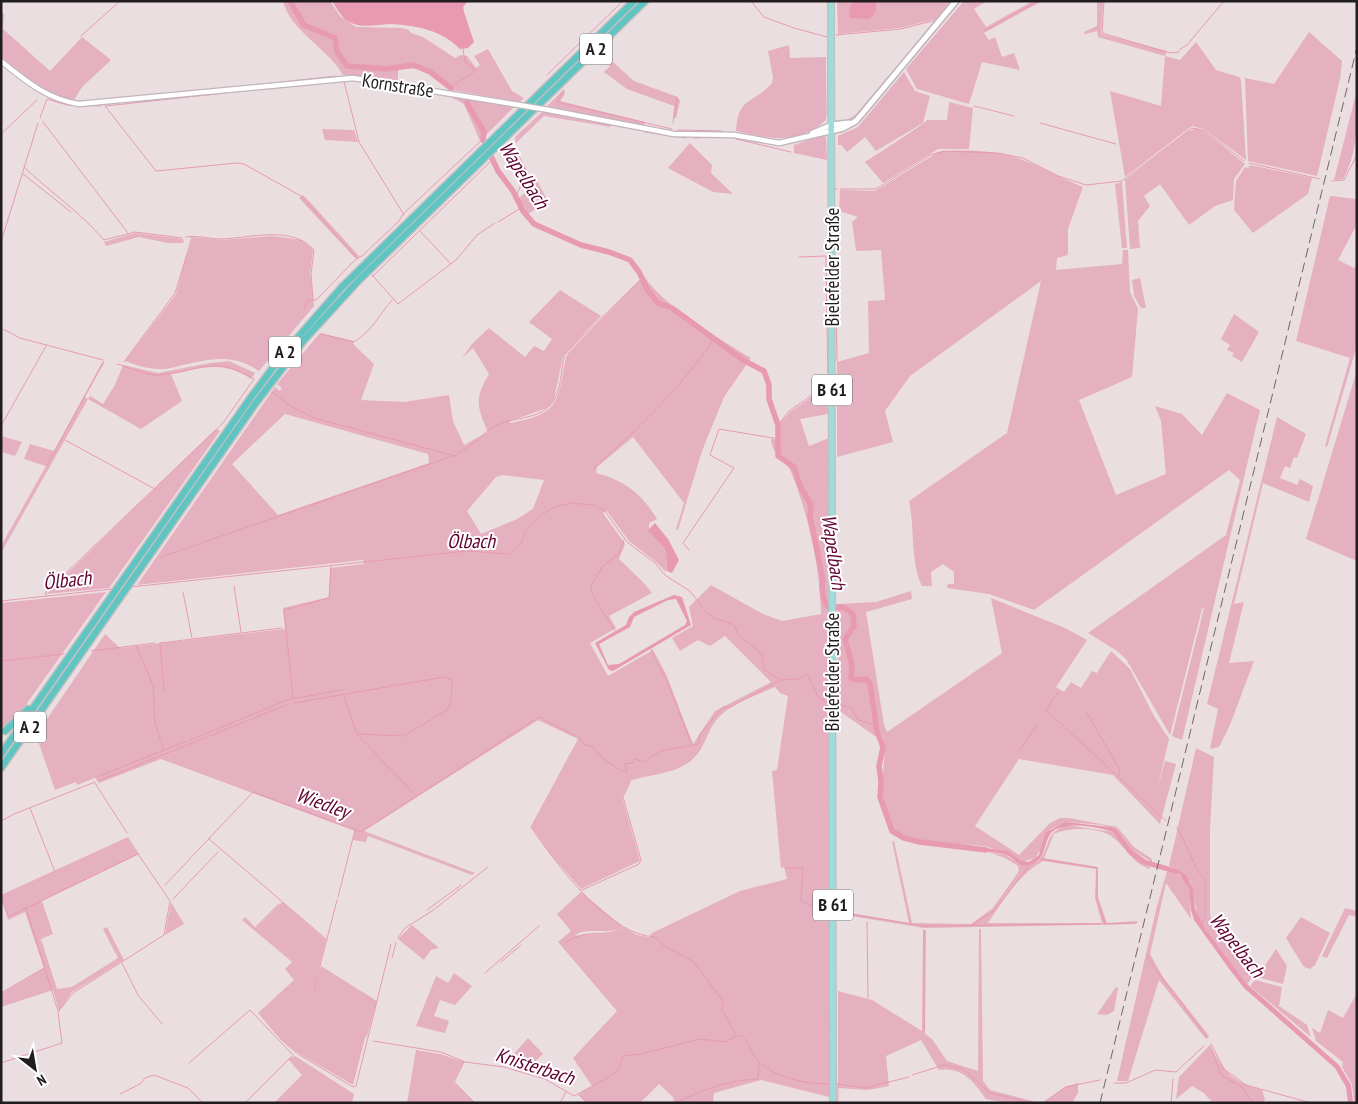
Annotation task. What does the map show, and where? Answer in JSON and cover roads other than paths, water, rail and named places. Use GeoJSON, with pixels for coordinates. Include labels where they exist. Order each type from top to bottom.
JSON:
{"type":"FeatureCollection","features":[{"type":"Feature","properties":{"kind":"highway","name":"A 2"},"geometry":{"type":"LineString","coordinates":[[1,754],[280,358],[342,286],[634,1]]}},
{"type":"Feature","properties":{"kind":"highway","name":"A 2"},"geometry":{"type":"LineString","coordinates":[[1,768],[255,404],[304,340],[347,292],[645,1]]}},
{"type":"Feature","properties":{"kind":"highway"},"geometry":{"type":"LineString","coordinates":[[5,731],[20,718],[52,681]]}},
{"type":"Feature","properties":{"kind":"highway"},"geometry":{"type":"LineString","coordinates":[[34,730],[58,686]]}},
{"type":"Feature","properties":{"kind":"main road","name":"Bielefelder Straße"},"geometry":{"type":"LineString","coordinates":[[831,1],[834,1103]]}},
{"type":"Feature","properties":{"kind":"main road"},"geometry":{"type":"LineString","coordinates":[[831,128],[850,125],[956,1]]}},
{"type":"Feature","properties":{"kind":"street","name":"Kornstraße"},"geometry":{"type":"LineString","coordinates":[[1,61],[45,94],[66,102],[79,104],[353,78],[549,110],[674,134],[734,135],[778,144],[831,128]]}},
{"type":"Feature","properties":{"kind":"water"},"geometry":{"type":"Polygon","coordinates":[[[332,1],[468,1],[463,7],[474,42],[468,48],[460,49],[445,37],[429,30],[392,24],[357,25],[346,20],[332,1]]]}},
{"type":"Feature","properties":{"kind":"water"},"geometry":{"type":"Polygon","coordinates":[[[854,1],[877,1],[875,14],[869,19],[850,18],[849,7],[854,1]]]}},
{"type":"Feature","properties":{"kind":"water"},"geometry":{"type":"Polygon","coordinates":[[[516,150],[530,176],[528,183],[521,182],[518,173],[508,160],[507,155],[516,150]]]}},
{"type":"Feature","properties":{"kind":"water"},"geometry":{"type":"Polygon","coordinates":[[[655,523],[668,539],[679,560],[672,573],[667,571],[667,556],[664,548],[648,530],[655,523]]]}},
{"type":"Feature","properties":{"kind":"water"},"geometry":{"type":"Polygon","coordinates":[[[674,595],[682,597],[691,625],[613,671],[609,670],[595,643],[626,625],[629,617],[634,612],[674,595]],[[676,599],[668,600],[634,617],[630,627],[599,644],[608,665],[619,664],[685,625],[687,621],[676,599]]]}},
{"type":"Feature","properties":{"kind":"water"},"geometry":{"type":"Polygon","coordinates":[[[1065,822],[1116,829],[1131,849],[1146,860],[1177,869],[1187,876],[1193,888],[1195,909],[1204,927],[1247,984],[1339,1065],[1351,1085],[1353,1103],[1348,1103],[1346,1087],[1335,1068],[1244,988],[1230,970],[1194,920],[1189,889],[1180,875],[1142,864],[1128,853],[1113,832],[1088,826],[1068,826],[1052,832],[1038,861],[1026,866],[1020,865],[1009,856],[978,851],[978,847],[1008,851],[1021,861],[1029,862],[1039,855],[1045,833],[1065,822]]]}},
{"type":"Feature","properties":{"kind":"waterway"},"geometry":{"type":"LineString","coordinates":[[81,36],[120,1]]}},
{"type":"Feature","properties":{"kind":"waterway","name":"Wapelbach"},"geometry":{"type":"LineString","coordinates":[[290,1],[304,25],[335,38],[337,52],[347,66],[387,69],[414,65],[430,72],[451,88]]}},
{"type":"Feature","properties":{"kind":"waterway"},"geometry":{"type":"LineString","coordinates":[[547,75],[623,1]]}},
{"type":"Feature","properties":{"kind":"waterway"},"geometry":{"type":"LineString","coordinates":[[751,1],[764,17],[827,37]]}},
{"type":"Feature","properties":{"kind":"waterway"},"geometry":{"type":"LineString","coordinates":[[905,57],[952,1]]}},
{"type":"Feature","properties":{"kind":"waterway"},"geometry":{"type":"LineString","coordinates":[[905,67],[960,1]]}},
{"type":"Feature","properties":{"kind":"waterway"},"geometry":{"type":"LineString","coordinates":[[984,31],[1038,1]]}},
{"type":"Feature","properties":{"kind":"waterway"},"geometry":{"type":"LineString","coordinates":[[1104,1],[1102,33],[1170,53],[1179,52]]}},
{"type":"Feature","properties":{"kind":"waterway"},"geometry":{"type":"LineString","coordinates":[[1179,50],[1187,45],[1224,1]]}},
{"type":"Feature","properties":{"kind":"waterway"},"geometry":{"type":"LineString","coordinates":[[836,35],[901,29],[936,20]]}},
{"type":"Feature","properties":{"kind":"waterway"},"geometry":{"type":"LineString","coordinates":[[827,115],[828,40]]}},
{"type":"Feature","properties":{"kind":"waterway"},"geometry":{"type":"LineString","coordinates":[[450,87],[474,72],[474,68],[465,62],[463,49]]}},
{"type":"Feature","properties":{"kind":"waterway"},"geometry":{"type":"LineString","coordinates":[[1,58],[30,81]]}},
{"type":"Feature","properties":{"kind":"waterway"},"geometry":{"type":"LineString","coordinates":[[847,121],[856,115],[902,61]]}},
{"type":"Feature","properties":{"kind":"waterway"},"geometry":{"type":"LineString","coordinates":[[840,132],[859,122],[902,70]]}},
{"type":"Feature","properties":{"kind":"waterway"},"geometry":{"type":"LineString","coordinates":[[229,88],[336,76]]}},
{"type":"Feature","properties":{"kind":"waterway"},"geometry":{"type":"LineString","coordinates":[[344,81],[359,142],[404,215]]}},
{"type":"Feature","properties":{"kind":"waterway"},"geometry":{"type":"LineString","coordinates":[[230,92],[307,85]]}},
{"type":"Feature","properties":{"kind":"waterway"},"geometry":{"type":"LineString","coordinates":[[563,91],[557,102],[672,129]]}},
{"type":"Feature","properties":{"kind":"waterway"},"geometry":{"type":"LineString","coordinates":[[106,106],[225,93]]}},
{"type":"Feature","properties":{"kind":"waterway"},"geometry":{"type":"LineString","coordinates":[[673,123],[677,100],[675,97]]}},
{"type":"Feature","properties":{"kind":"waterway"},"geometry":{"type":"LineString","coordinates":[[40,118],[47,99],[67,105],[101,106]]}},
{"type":"Feature","properties":{"kind":"waterway"},"geometry":{"type":"LineString","coordinates":[[1,134],[37,100]]}},
{"type":"Feature","properties":{"kind":"waterway"},"geometry":{"type":"LineString","coordinates":[[74,101],[82,101]]}},
{"type":"Feature","properties":{"kind":"waterway","name":"Wapelbach"},"geometry":{"type":"LineString","coordinates":[[467,103],[484,132],[483,139],[498,171],[513,191],[523,211],[534,224],[581,245],[609,252],[630,260],[639,272],[648,291],[658,303],[672,308],[743,360],[764,371],[769,385],[769,399],[778,425],[778,456],[794,467],[800,486],[811,505],[810,516],[823,580],[822,591],[824,599],[829,607],[839,607],[851,612],[853,615],[854,626],[845,639],[852,665],[851,678],[855,680],[866,679],[870,683],[877,731],[883,747],[879,766],[881,781],[880,797],[892,831],[904,838],[920,842],[986,850]]}},
{"type":"Feature","properties":{"kind":"waterway"},"geometry":{"type":"LineString","coordinates":[[105,106],[156,171],[237,163],[244,164],[301,196],[358,259]]}},
{"type":"Feature","properties":{"kind":"waterway"},"geometry":{"type":"LineString","coordinates":[[974,106],[1014,116]]}},
{"type":"Feature","properties":{"kind":"waterway"},"geometry":{"type":"LineString","coordinates":[[43,122],[128,233]]}},
{"type":"Feature","properties":{"kind":"waterway"},"geometry":{"type":"LineString","coordinates":[[1,242],[38,123]]}},
{"type":"Feature","properties":{"kind":"waterway"},"geometry":{"type":"LineString","coordinates":[[1040,123],[1116,144]]}},
{"type":"Feature","properties":{"kind":"waterway"},"geometry":{"type":"LineString","coordinates":[[840,189],[876,189],[930,155],[944,151],[998,153],[1023,158],[1058,176],[1086,185],[1122,181],[1192,128],[1206,131],[1244,161]]}},
{"type":"Feature","properties":{"kind":"waterway"},"geometry":{"type":"LineString","coordinates":[[677,130],[722,131]]}},
{"type":"Feature","properties":{"kind":"waterway"},"geometry":{"type":"LineString","coordinates":[[645,132],[686,138]]}},
{"type":"Feature","properties":{"kind":"waterway"},"geometry":{"type":"LineString","coordinates":[[694,138],[720,137]]}},
{"type":"Feature","properties":{"kind":"waterway"},"geometry":{"type":"LineString","coordinates":[[304,309],[308,300],[316,300],[357,258],[362,256],[399,221],[403,214],[483,139]]}},
{"type":"Feature","properties":{"kind":"waterway"},"geometry":{"type":"LineString","coordinates":[[736,139],[791,152]]}},
{"type":"Feature","properties":{"kind":"waterway"},"geometry":{"type":"LineString","coordinates":[[1332,181],[1344,180],[1357,155]]}},
{"type":"Feature","properties":{"kind":"waterway"},"geometry":{"type":"LineString","coordinates":[[373,276],[492,160]]}},
{"type":"Feature","properties":{"kind":"waterway"},"geometry":{"type":"LineString","coordinates":[[1249,163],[1320,179]]}},
{"type":"Feature","properties":{"kind":"waterway"},"geometry":{"type":"LineString","coordinates":[[24,167],[85,220],[104,240],[135,232],[182,238]]}},
{"type":"Feature","properties":{"kind":"waterway"},"geometry":{"type":"LineString","coordinates":[[23,174],[71,212]]}},
{"type":"Feature","properties":{"kind":"waterway"},"geometry":{"type":"LineString","coordinates":[[516,196],[522,183]]}},
{"type":"Feature","properties":{"kind":"waterway"},"geometry":{"type":"LineString","coordinates":[[498,222],[521,208]]}},
{"type":"Feature","properties":{"kind":"waterway"},"geometry":{"type":"LineString","coordinates":[[372,275],[398,304],[456,260],[477,235],[495,223]]}},
{"type":"Feature","properties":{"kind":"waterway"},"geometry":{"type":"LineString","coordinates":[[420,231],[451,264]]}},
{"type":"Feature","properties":{"kind":"waterway"},"geometry":{"type":"LineString","coordinates":[[186,237],[195,236],[221,239],[257,235],[283,235],[305,242],[314,250],[311,274],[313,299]]}},
{"type":"Feature","properties":{"kind":"waterway"},"geometry":{"type":"LineString","coordinates":[[124,362],[175,293],[187,254]]}},
{"type":"Feature","properties":{"kind":"waterway"},"geometry":{"type":"LineString","coordinates":[[778,425],[789,411],[828,384],[826,256],[799,257]]}},
{"type":"Feature","properties":{"kind":"waterway"},"geometry":{"type":"LineString","coordinates":[[836,269],[837,361]]}},
{"type":"Feature","properties":{"kind":"waterway"},"geometry":{"type":"LineString","coordinates":[[459,453],[496,425],[531,416],[549,407],[554,401],[560,385],[564,356],[642,278]]}},
{"type":"Feature","properties":{"kind":"waterway"},"geometry":{"type":"LineString","coordinates":[[321,334],[354,342],[371,328],[392,300]]}},
{"type":"Feature","properties":{"kind":"waterway"},"geometry":{"type":"LineString","coordinates":[[1,328],[20,338],[103,360]]}},
{"type":"Feature","properties":{"kind":"waterway"},"geometry":{"type":"LineString","coordinates":[[594,468],[627,438],[673,391],[714,339]]}},
{"type":"Feature","properties":{"kind":"waterway"},"geometry":{"type":"LineString","coordinates":[[1,426],[46,346]]}},
{"type":"Feature","properties":{"kind":"waterway"},"geometry":{"type":"LineString","coordinates":[[47,465],[104,361]]}},
{"type":"Feature","properties":{"kind":"waterway"},"geometry":{"type":"LineString","coordinates":[[46,596],[45,593],[223,423],[254,379],[228,367],[206,366],[154,375],[117,364]]}},
{"type":"Feature","properties":{"kind":"waterway"},"geometry":{"type":"LineString","coordinates":[[272,392],[290,406],[314,418],[455,456]]}},
{"type":"Feature","properties":{"kind":"waterway"},"geometry":{"type":"LineString","coordinates":[[689,550],[683,543],[734,468],[710,455],[719,429],[779,439]]}},
{"type":"Feature","properties":{"kind":"waterway"},"geometry":{"type":"LineString","coordinates":[[65,440],[153,488]]}},
{"type":"Feature","properties":{"kind":"waterway"},"geometry":{"type":"LineString","coordinates":[[161,557],[456,455]]}},
{"type":"Feature","properties":{"kind":"waterway","name":"Ölbach"},"geometry":{"type":"LineString","coordinates":[[131,587],[467,551],[509,554],[521,543],[526,531],[541,515],[555,507],[571,503],[594,505],[605,511],[627,542],[655,563],[666,576],[690,591],[705,611],[714,618],[733,624],[739,636],[762,655],[764,669],[780,680],[798,679],[807,674],[819,698],[830,704]]}},
{"type":"Feature","properties":{"kind":"waterway"},"geometry":{"type":"LineString","coordinates":[[615,631],[592,594],[591,586],[602,567],[619,553],[624,540]]}},
{"type":"Feature","properties":{"kind":"waterway"},"geometry":{"type":"LineString","coordinates":[[293,698],[284,610],[329,598],[331,567]]}},
{"type":"Feature","properties":{"kind":"waterway"},"geometry":{"type":"LineString","coordinates":[[234,586],[241,632]]}},
{"type":"Feature","properties":{"kind":"waterway","name":"Ölbach"},"geometry":{"type":"LineString","coordinates":[[1,601],[112,589]]}},
{"type":"Feature","properties":{"kind":"waterway"},"geometry":{"type":"LineString","coordinates":[[183,592],[192,638]]}},
{"type":"Feature","properties":{"kind":"waterway"},"geometry":{"type":"LineString","coordinates":[[160,643],[282,628]]}},
{"type":"Feature","properties":{"kind":"waterway"},"geometry":{"type":"LineString","coordinates":[[91,651],[155,643]]}},
{"type":"Feature","properties":{"kind":"waterway"},"geometry":{"type":"LineString","coordinates":[[160,643],[164,690]]}},
{"type":"Feature","properties":{"kind":"waterway"},"geometry":{"type":"LineString","coordinates":[[136,646],[153,685],[155,723],[164,750]]}},
{"type":"Feature","properties":{"kind":"waterway"},"geometry":{"type":"LineString","coordinates":[[651,649],[655,658]]}},
{"type":"Feature","properties":{"kind":"waterway"},"geometry":{"type":"LineString","coordinates":[[1,661],[64,654]]}},
{"type":"Feature","properties":{"kind":"waterway"},"geometry":{"type":"LineString","coordinates":[[656,661],[666,679],[692,745]]}},
{"type":"Feature","properties":{"kind":"waterway"},"geometry":{"type":"LineString","coordinates":[[294,703],[444,677],[452,680],[451,701],[448,709],[404,736],[357,734]]}},
{"type":"Feature","properties":{"kind":"waterway"},"geometry":{"type":"LineString","coordinates":[[579,738],[585,745],[592,746],[611,764],[626,772],[627,769],[624,764],[633,763],[634,759],[644,762],[660,751],[699,744],[700,734],[723,707],[730,707],[779,681]]}},
{"type":"Feature","properties":{"kind":"waterway"},"geometry":{"type":"LineString","coordinates":[[292,699],[342,690]]}},
{"type":"Feature","properties":{"kind":"waterway"},"geometry":{"type":"LineString","coordinates":[[1058,692],[1046,710],[1166,821]]}},
{"type":"Feature","properties":{"kind":"waterway"},"geometry":{"type":"LineString","coordinates":[[344,697],[357,734],[391,770]]}},
{"type":"Feature","properties":{"kind":"waterway"},"geometry":{"type":"LineString","coordinates":[[190,740],[290,699]]}},
{"type":"Feature","properties":{"kind":"waterway"},"geometry":{"type":"LineString","coordinates":[[98,781],[289,704]]}},
{"type":"Feature","properties":{"kind":"waterway","name":"Ölbach"},"geometry":{"type":"LineString","coordinates":[[834,704],[851,707],[858,720],[870,723],[877,731]]}},
{"type":"Feature","properties":{"kind":"waterway"},"geometry":{"type":"LineString","coordinates":[[1087,713],[1120,770],[1119,776]]}},
{"type":"Feature","properties":{"kind":"waterway","name":"Wiedley"},"geometry":{"type":"LineString","coordinates":[[165,885],[253,792],[361,832],[539,717],[576,736]]}},
{"type":"Feature","properties":{"kind":"waterway"},"geometry":{"type":"LineString","coordinates":[[1020,750],[1037,725]]}},
{"type":"Feature","properties":{"kind":"waterway"},"geometry":{"type":"LineString","coordinates":[[97,777],[186,741]]}},
{"type":"Feature","properties":{"kind":"waterway"},"geometry":{"type":"LineString","coordinates":[[393,772],[416,796]]}},
{"type":"Feature","properties":{"kind":"waterway"},"geometry":{"type":"LineString","coordinates":[[1,821],[95,782]]}},
{"type":"Feature","properties":{"kind":"waterway"},"geometry":{"type":"LineString","coordinates":[[582,890],[639,864],[641,860],[623,797],[630,782]]}},
{"type":"Feature","properties":{"kind":"waterway"},"geometry":{"type":"LineString","coordinates":[[95,783],[127,833]]}},
{"type":"Feature","properties":{"kind":"waterway"},"geometry":{"type":"LineString","coordinates":[[30,808],[55,872]]}},
{"type":"Feature","properties":{"kind":"waterway"},"geometry":{"type":"LineString","coordinates":[[531,827],[567,875],[597,907],[614,921],[630,930],[647,936]]}},
{"type":"Feature","properties":{"kind":"waterway"},"geometry":{"type":"LineString","coordinates":[[1177,827],[1199,873],[1205,879],[1205,913]]}},
{"type":"Feature","properties":{"kind":"waterway"},"geometry":{"type":"LineString","coordinates":[[338,897],[355,830]]}},
{"type":"Feature","properties":{"kind":"waterway"},"geometry":{"type":"LineString","coordinates":[[209,839],[327,940]]}},
{"type":"Feature","properties":{"kind":"waterway"},"geometry":{"type":"LineString","coordinates":[[173,899],[218,852]]}},
{"type":"Feature","properties":{"kind":"waterway"},"geometry":{"type":"LineString","coordinates":[[1,897],[8,916],[10,916],[138,854],[170,901],[164,935],[73,993],[58,1012],[62,1043],[1,1063]]}},
{"type":"Feature","properties":{"kind":"waterway"},"geometry":{"type":"LineString","coordinates":[[1041,859],[1097,868],[1097,897],[1105,924]]}},
{"type":"Feature","properties":{"kind":"waterway"},"geometry":{"type":"LineString","coordinates":[[972,925],[995,910],[1029,866]]}},
{"type":"Feature","properties":{"kind":"waterway"},"geometry":{"type":"LineString","coordinates":[[398,938],[405,928],[432,911],[488,867]]}},
{"type":"Feature","properties":{"kind":"waterway"},"geometry":{"type":"LineString","coordinates":[[786,868],[803,868],[801,901],[828,911]]}},
{"type":"Feature","properties":{"kind":"waterway"},"geometry":{"type":"LineString","coordinates":[[427,910],[461,885]]}},
{"type":"Feature","properties":{"kind":"waterway"},"geometry":{"type":"LineString","coordinates":[[314,989],[337,900]]}},
{"type":"Feature","properties":{"kind":"waterway"},"geometry":{"type":"LineString","coordinates":[[256,927],[279,904]]}},
{"type":"Feature","properties":{"kind":"waterway"},"geometry":{"type":"LineString","coordinates":[[26,908],[58,1011]]}},
{"type":"Feature","properties":{"kind":"waterway"},"geometry":{"type":"LineString","coordinates":[[838,912],[923,926],[1100,924]]}},
{"type":"Feature","properties":{"kind":"waterway"},"geometry":{"type":"LineString","coordinates":[[1202,925],[1205,916]]}},
{"type":"Feature","properties":{"kind":"waterway"},"geometry":{"type":"LineString","coordinates":[[867,922],[868,998]]}},
{"type":"Feature","properties":{"kind":"waterway"},"geometry":{"type":"LineString","coordinates":[[1105,924],[1132,923]]}},
{"type":"Feature","properties":{"kind":"waterway"},"geometry":{"type":"LineString","coordinates":[[485,973],[539,926]]}},
{"type":"Feature","properties":{"kind":"waterway"},"geometry":{"type":"LineString","coordinates":[[565,943],[581,935],[609,933],[622,927]]}},
{"type":"Feature","properties":{"kind":"waterway"},"geometry":{"type":"LineString","coordinates":[[924,930],[924,1030]]}},
{"type":"Feature","properties":{"kind":"waterway"},"geometry":{"type":"LineString","coordinates":[[649,936],[657,938],[663,945],[694,962],[723,1001],[722,1010],[736,1035]]}},
{"type":"Feature","properties":{"kind":"waterway"},"geometry":{"type":"LineString","coordinates":[[392,958],[396,943]]}},
{"type":"Feature","properties":{"kind":"waterway","name":"Knisterbach"},"geometry":{"type":"LineString","coordinates":[[298,1054],[353,1087],[356,1086],[391,944]]}},
{"type":"Feature","properties":{"kind":"waterway"},"geometry":{"type":"LineString","coordinates":[[501,962],[521,945]]}},
{"type":"Feature","properties":{"kind":"waterway"},"geometry":{"type":"LineString","coordinates":[[1147,955],[1155,969],[1208,1038]]}},
{"type":"Feature","properties":{"kind":"waterway"},"geometry":{"type":"LineString","coordinates":[[122,963],[138,995],[162,1024]]}},
{"type":"Feature","properties":{"kind":"waterway"},"geometry":{"type":"LineString","coordinates":[[1,993],[44,968]]}},
{"type":"Feature","properties":{"kind":"waterway"},"geometry":{"type":"LineString","coordinates":[[189,1063],[250,1010],[293,1055]]}},
{"type":"Feature","properties":{"kind":"waterway","name":"Knisterbach"},"geometry":{"type":"LineString","coordinates":[[373,1041],[441,1052],[465,1062],[504,1067],[545,1079],[574,1096],[609,1077],[619,1069],[623,1056],[641,1054],[700,1039],[725,1042],[736,1036],[742,1036],[754,1056],[769,1070],[800,1081],[831,1084]]}},
{"type":"Feature","properties":{"kind":"waterway","name":"Knisterbach"},"geometry":{"type":"LineString","coordinates":[[1211,1044],[1224,1069],[1246,1085],[1311,1103]]}},
{"type":"Feature","properties":{"kind":"waterway","name":"Knisterbach"},"geometry":{"type":"LineString","coordinates":[[1114,1083],[1126,1083],[1155,1070],[1176,1072],[1204,1046]]}},
{"type":"Feature","properties":{"kind":"waterway"},"geometry":{"type":"LineString","coordinates":[[1211,1050],[1222,1076],[1241,1086],[1253,1103]]}},
{"type":"Feature","properties":{"kind":"waterway","name":"Knisterbach"},"geometry":{"type":"LineString","coordinates":[[245,1103],[292,1056]]}},
{"type":"Feature","properties":{"kind":"waterway"},"geometry":{"type":"LineString","coordinates":[[464,1062],[454,1082],[475,1103]]}},
{"type":"Feature","properties":{"kind":"waterway"},"geometry":{"type":"LineString","coordinates":[[675,1103],[715,1086],[736,1081],[758,1079],[759,1063]]}},
{"type":"Feature","properties":{"kind":"waterway","name":"Knisterbach"},"geometry":{"type":"LineString","coordinates":[[912,1075],[944,1065],[963,1069],[990,1093],[1031,1103]]}},
{"type":"Feature","properties":{"kind":"waterway"},"geometry":{"type":"LineString","coordinates":[[120,1094],[140,1084],[145,1078],[154,1075],[188,1088],[203,1103]]}},
{"type":"Feature","properties":{"kind":"waterway","name":"Knisterbach"},"geometry":{"type":"LineString","coordinates":[[837,1084],[865,1088],[909,1077]]}},
{"type":"Feature","properties":{"kind":"waterway"},"geometry":{"type":"LineString","coordinates":[[1171,1103],[1173,1079]]}},
{"type":"Feature","properties":{"kind":"waterway","name":"Knisterbach"},"geometry":{"type":"LineString","coordinates":[[1043,1103],[1066,1087],[1100,1080]]}},
{"type":"Feature","properties":{"kind":"waterway"},"geometry":{"type":"LineString","coordinates":[[838,1084],[838,1103]]}},
{"type":"Feature","properties":{"kind":"waterway"},"geometry":{"type":"LineString","coordinates":[[560,1103],[566,1092]]}},
{"type":"Feature","properties":{"kind":"waterway"},"geometry":{"type":"LineString","coordinates":[[579,1095],[587,1103]]}},
{"type":"Feature","properties":{"kind":"railway"},"geometry":{"type":"LineString","coordinates":[[1100,1103],[1357,47]]}}]}
